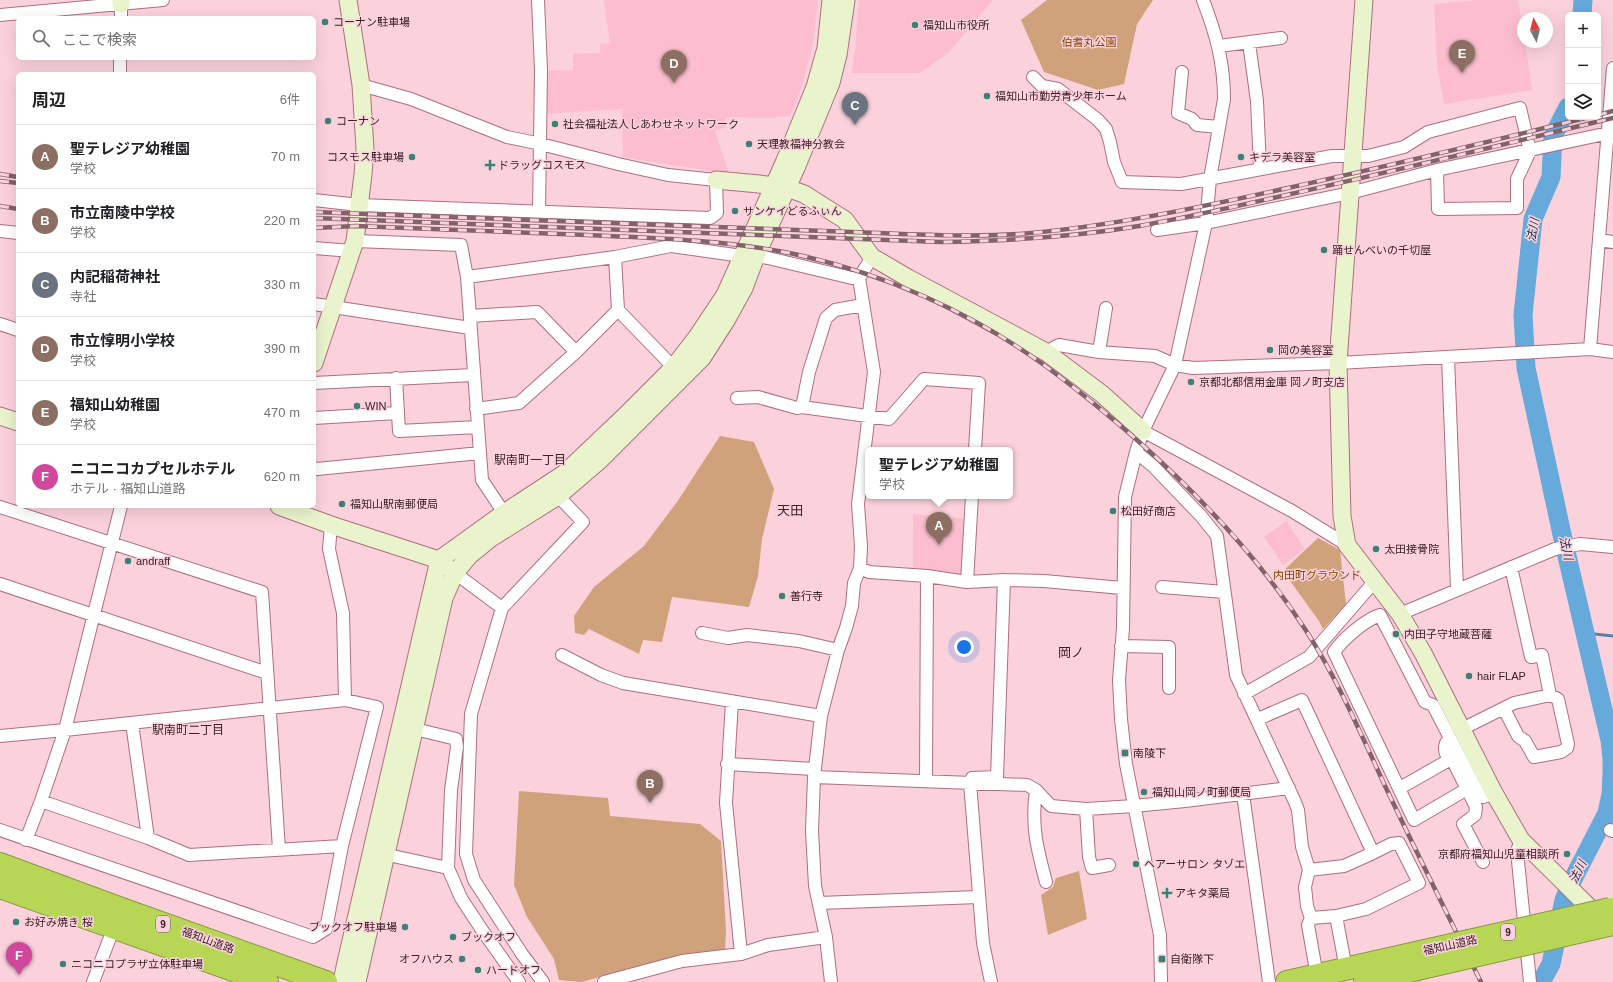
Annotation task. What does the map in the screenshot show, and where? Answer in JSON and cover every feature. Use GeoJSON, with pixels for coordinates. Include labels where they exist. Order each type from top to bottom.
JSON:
{"type":"FeatureCollection","features":[{"type":"Feature","properties":{"kind":"highway","name":"福知山道路"},"geometry":{"type":"LineString","coordinates":[[0,864],[326,982]]}},
{"type":"Feature","properties":{"kind":"highway","name":"福知山道路"},"geometry":{"type":"LineString","coordinates":[[0,887],[267,982]]}},
{"type":"Feature","properties":{"kind":"highway","name":"福知山道路"},"geometry":{"type":"LineString","coordinates":[[1287,982],[1346,969],[1410,962],[1612,914]]}},
{"type":"Feature","properties":{"kind":"highway","name":"福知山道路"},"geometry":{"type":"LineString","coordinates":[[1365,982],[1410,962]]}},
{"type":"Feature","properties":{"kind":"street"},"geometry":{"type":"LineString","coordinates":[[0,15],[121,7],[163,0]]}},
{"type":"Feature","properties":{"kind":"street"},"geometry":{"type":"LineString","coordinates":[[318,344],[354,246],[365,149],[361,85],[348,0]]}},
{"type":"Feature","properties":{"kind":"street"},"geometry":{"type":"LineString","coordinates":[[538,0],[541,70],[539,212]]}},
{"type":"Feature","properties":{"kind":"street"},"geometry":{"type":"LineString","coordinates":[[780,187],[815,87],[826,48],[831,0]]}},
{"type":"Feature","properties":{"kind":"street"},"geometry":{"type":"LineString","coordinates":[[342,982],[415,729],[444,598],[455,573],[469,556],[490,538],[558,496],[600,460],[678,372],[697,337],[749,256],[780,187],[831,83],[838,55],[846,0]]}},
{"type":"Feature","properties":{"kind":"street"},"geometry":{"type":"LineString","coordinates":[[1161,982],[1160,935],[1126,764],[1121,719],[1119,680],[1123,628],[1122,588],[1125,497],[1136,452],[1143,431],[1175,365],[1206,222],[1210,179],[1224,99],[1224,86],[1219,46],[1203,0]]}},
{"type":"Feature","properties":{"kind":"street"},"geometry":{"type":"LineString","coordinates":[[1347,545],[1342,516],[1338,363],[1364,0]]}},
{"type":"Feature","properties":{"kind":"street"},"geometry":{"type":"LineString","coordinates":[[1219,46],[1280,38]]}},
{"type":"Feature","properties":{"kind":"street"},"geometry":{"type":"LineString","coordinates":[[1249,43],[1257,101],[1260,168]]}},
{"type":"Feature","properties":{"kind":"street"},"geometry":{"type":"LineString","coordinates":[[120,60],[120,72]]}},
{"type":"Feature","properties":{"kind":"street"},"geometry":{"type":"LineString","coordinates":[[1590,349],[1599,240],[1609,168],[1613,68]]}},
{"type":"Feature","properties":{"kind":"street"},"geometry":{"type":"LineString","coordinates":[[1182,72],[1178,114],[1192,119],[1197,125],[1219,127]]}},
{"type":"Feature","properties":{"kind":"street"},"geometry":{"type":"LineString","coordinates":[[1033,77],[1042,86],[1058,90],[1098,120],[1106,129],[1114,162],[1122,182],[1181,184],[1260,168],[1332,156],[1368,156],[1404,147],[1428,132],[1520,108],[1535,149]]}},
{"type":"Feature","properties":{"kind":"street"},"geometry":{"type":"LineString","coordinates":[[361,85],[411,99],[507,138],[541,144],[668,175],[780,187],[804,194],[845,220],[872,257],[1046,352],[1102,394],[1143,431],[1292,511],[1347,545],[1400,614],[1424,653],[1457,735]]}},
{"type":"Feature","properties":{"kind":"street"},"geometry":{"type":"LineString","coordinates":[[1157,230],[1206,222],[1350,193],[1437,170],[1610,132]]}},
{"type":"Feature","properties":{"kind":"street"},"geometry":{"type":"LineString","coordinates":[[1437,170],[1438,209],[1517,208],[1517,179],[1535,149]]}},
{"type":"Feature","properties":{"kind":"street"},"geometry":{"type":"LineString","coordinates":[[316,200],[359,205],[710,218],[717,213],[716,180]]}},
{"type":"Feature","properties":{"kind":"street"},"geometry":{"type":"LineString","coordinates":[[0,231],[16,233]]}},
{"type":"Feature","properties":{"kind":"street"},"geometry":{"type":"LineString","coordinates":[[1599,240],[1613,242]]}},
{"type":"Feature","properties":{"kind":"street"},"geometry":{"type":"LineString","coordinates":[[316,248],[461,245],[467,277],[482,480],[504,513]]}},
{"type":"Feature","properties":{"kind":"street"},"geometry":{"type":"LineString","coordinates":[[467,277],[615,257],[671,246],[768,258],[852,278],[859,278]]}},
{"type":"Feature","properties":{"kind":"street"},"geometry":{"type":"LineString","coordinates":[[615,257],[618,310],[678,372]]}},
{"type":"Feature","properties":{"kind":"street"},"geometry":{"type":"LineString","coordinates":[[865,447],[874,372],[859,278],[872,257]]}},
{"type":"Feature","properties":{"kind":"street"},"geometry":{"type":"LineString","coordinates":[[316,304],[470,328]]}},
{"type":"Feature","properties":{"kind":"street"},"geometry":{"type":"LineString","coordinates":[[802,407],[809,372],[826,318],[835,310],[863,305]]}},
{"type":"Feature","properties":{"kind":"street"},"geometry":{"type":"LineString","coordinates":[[1099,352],[1106,308]]}},
{"type":"Feature","properties":{"kind":"street"},"geometry":{"type":"LineString","coordinates":[[476,409],[519,403],[576,352],[618,310]]}},
{"type":"Feature","properties":{"kind":"street"},"geometry":{"type":"LineString","coordinates":[[470,316],[537,312],[576,352]]}},
{"type":"Feature","properties":{"kind":"street"},"geometry":{"type":"LineString","coordinates":[[0,324],[16,329]]}},
{"type":"Feature","properties":{"kind":"street"},"geometry":{"type":"LineString","coordinates":[[1046,352],[1059,345],[1099,352],[1155,356],[1175,365],[1193,368],[1338,363],[1590,349],[1613,352]]}},
{"type":"Feature","properties":{"kind":"street"},"geometry":{"type":"LineString","coordinates":[[1448,357],[1457,589]]}},
{"type":"Feature","properties":{"kind":"street"},"geometry":{"type":"LineString","coordinates":[[357,982],[379,853],[439,560],[504,513],[565,473],[624,417],[678,372]]}},
{"type":"Feature","properties":{"kind":"street"},"geometry":{"type":"LineString","coordinates":[[316,383],[474,375]]}},
{"type":"Feature","properties":{"kind":"street"},"geometry":{"type":"LineString","coordinates":[[396,378],[399,431],[478,427]]}},
{"type":"Feature","properties":{"kind":"street"},"geometry":{"type":"LineString","coordinates":[[737,398],[758,397],[797,408],[802,407],[889,419],[924,378],[979,383],[975,447]]}},
{"type":"Feature","properties":{"kind":"street"},"geometry":{"type":"LineString","coordinates":[[316,418],[397,413]]}},
{"type":"Feature","properties":{"kind":"street"},"geometry":{"type":"LineString","coordinates":[[0,416],[16,421]]}},
{"type":"Feature","properties":{"kind":"street"},"geometry":{"type":"LineString","coordinates":[[831,982],[826,937],[815,886],[812,830],[814,773],[821,716],[838,650],[852,606],[854,583],[860,568],[861,546],[858,504],[865,449]]}},
{"type":"Feature","properties":{"kind":"street"},"geometry":{"type":"LineString","coordinates":[[1136,452],[1153,466],[1201,516],[1217,536],[1236,674],[1244,694],[1258,719],[1298,810],[1302,847],[1309,870],[1305,888],[1307,906],[1311,918],[1308,925],[1317,976]]}},
{"type":"Feature","properties":{"kind":"street"},"geometry":{"type":"LineString","coordinates":[[316,469],[480,453]]}},
{"type":"Feature","properties":{"kind":"street"},"geometry":{"type":"LineString","coordinates":[[543,982],[522,954],[474,880],[466,854],[471,714],[502,608],[582,522],[558,496]]}},
{"type":"Feature","properties":{"kind":"street"},"geometry":{"type":"LineString","coordinates":[[967,582],[972,499]]}},
{"type":"Feature","properties":{"kind":"street"},"geometry":{"type":"LineString","coordinates":[[0,507],[262,592],[279,849]]}},
{"type":"Feature","properties":{"kind":"street"},"geometry":{"type":"LineString","coordinates":[[26,840],[65,730],[121,508]]}},
{"type":"Feature","properties":{"kind":"street"},"geometry":{"type":"LineString","coordinates":[[285,508],[439,560],[502,608]]}},
{"type":"Feature","properties":{"kind":"street"},"geometry":{"type":"LineString","coordinates":[[332,525],[329,548],[342,613],[345,700]]}},
{"type":"Feature","properties":{"kind":"street"},"geometry":{"type":"LineString","coordinates":[[1400,614],[1555,549],[1580,544],[1613,547]]}},
{"type":"Feature","properties":{"kind":"street"},"geometry":{"type":"LineString","coordinates":[[1511,567],[1531,657],[1542,654],[1550,695]]}},
{"type":"Feature","properties":{"kind":"street"},"geometry":{"type":"LineString","coordinates":[[860,568],[869,572],[926,576],[967,582],[1004,580],[1044,581],[1122,588]]}},
{"type":"Feature","properties":{"kind":"street"},"geometry":{"type":"LineString","coordinates":[[926,576],[926,781]]}},
{"type":"Feature","properties":{"kind":"street"},"geometry":{"type":"LineString","coordinates":[[990,982],[983,943],[978,897],[970,783],[972,778],[997,777],[1004,580]]}},
{"type":"Feature","properties":{"kind":"street"},"geometry":{"type":"LineString","coordinates":[[1244,694],[1309,657],[1374,582]]}},
{"type":"Feature","properties":{"kind":"street"},"geometry":{"type":"LineString","coordinates":[[0,584],[267,673]]}},
{"type":"Feature","properties":{"kind":"street"},"geometry":{"type":"LineString","coordinates":[[1162,587],[1224,592]]}},
{"type":"Feature","properties":{"kind":"street"},"geometry":{"type":"LineString","coordinates":[[1467,789],[1414,820],[1334,652],[1340,644],[1372,618],[1380,615],[1424,702],[1433,705],[1457,735],[1494,792],[1521,840],[1613,931]]}},
{"type":"Feature","properties":{"kind":"street"},"geometry":{"type":"LineString","coordinates":[[702,634],[728,638],[747,634],[799,641],[838,650]]}},
{"type":"Feature","properties":{"kind":"street"},"geometry":{"type":"LineString","coordinates":[[1121,646],[1169,646],[1169,688]]}},
{"type":"Feature","properties":{"kind":"street"},"geometry":{"type":"LineString","coordinates":[[562,655],[601,676],[623,683],[821,716]]}},
{"type":"Feature","properties":{"kind":"street"},"geometry":{"type":"LineString","coordinates":[[1483,862],[1463,824],[1473,817],[1476,807],[1454,764],[1449,760],[1444,748],[1446,743],[1457,735],[1514,703],[1550,695],[1558,699],[1568,744],[1567,748],[1561,752],[1534,757],[1525,741],[1518,736],[1504,709]]}},
{"type":"Feature","properties":{"kind":"street"},"geometry":{"type":"LineString","coordinates":[[0,736],[345,700],[377,707],[342,846],[326,929],[313,937],[0,830]]}},
{"type":"Feature","properties":{"kind":"street"},"geometry":{"type":"LineString","coordinates":[[1258,719],[1302,700],[1373,853]]}},
{"type":"Feature","properties":{"kind":"street"},"geometry":{"type":"LineString","coordinates":[[732,701],[727,764],[726,803],[741,954]]}},
{"type":"Feature","properties":{"kind":"street"},"geometry":{"type":"LineString","coordinates":[[132,723],[148,838]]}},
{"type":"Feature","properties":{"kind":"street"},"geometry":{"type":"LineString","coordinates":[[415,729],[456,739],[457,747],[451,790],[448,868],[461,898],[519,982]]}},
{"type":"Feature","properties":{"kind":"street"},"geometry":{"type":"LineString","coordinates":[[1400,788],[1449,760]]}},
{"type":"Feature","properties":{"kind":"street"},"geometry":{"type":"LineString","coordinates":[[727,764],[814,773],[926,781],[1027,785],[1036,790],[1051,806],[1086,809],[1185,801],[1289,788]]}},
{"type":"Feature","properties":{"kind":"street"},"geometry":{"type":"LineString","coordinates":[[1036,790],[1033,810],[1035,838],[1046,882]]}},
{"type":"Feature","properties":{"kind":"street"},"geometry":{"type":"LineString","coordinates":[[1243,794],[1268,982]]}},
{"type":"Feature","properties":{"kind":"street"},"geometry":{"type":"LineString","coordinates":[[41,801],[148,838],[189,854],[342,846]]}},
{"type":"Feature","properties":{"kind":"street"},"geometry":{"type":"LineString","coordinates":[[1086,809],[1089,857],[1092,868],[1109,865]]}},
{"type":"Feature","properties":{"kind":"street"},"geometry":{"type":"LineString","coordinates":[[1521,840],[1517,851],[1530,982]]}},
{"type":"Feature","properties":{"kind":"street"},"geometry":{"type":"LineString","coordinates":[[1309,870],[1344,866],[1391,844],[1399,842],[1420,883],[1366,909],[1336,916],[1311,918]]}},
{"type":"Feature","properties":{"kind":"street"},"geometry":{"type":"LineString","coordinates":[[379,853],[448,868]]}},
{"type":"Feature","properties":{"kind":"street"},"geometry":{"type":"LineString","coordinates":[[819,903],[978,897]]}},
{"type":"Feature","properties":{"kind":"street"},"geometry":{"type":"LineString","coordinates":[[1336,916],[1346,969]]}},
{"type":"Feature","properties":{"kind":"street"},"geometry":{"type":"LineString","coordinates":[[94,982],[114,927]]}},
{"type":"Feature","properties":{"kind":"street"},"geometry":{"type":"LineString","coordinates":[[604,982],[682,961],[741,954],[768,945],[826,937]]}},
{"type":"Feature","properties":{"kind":"shaded area"},"geometry":{"type":"Polygon","coordinates":[[[604,0],[818,0],[813,44],[799,95],[790,116],[768,118],[728,117],[725,119],[726,127],[715,131],[729,173],[722,173],[623,157],[622,109],[544,114],[545,71],[573,70],[573,54],[600,53],[600,44],[610,43],[604,0]]]}},
{"type":"Feature","properties":{"kind":"shaded area","name":"福知山市役所"},"geometry":{"type":"Polygon","coordinates":[[[859,0],[993,0],[948,53],[920,73],[852,73],[859,0]]]}},
{"type":"Feature","properties":{"kind":"shaded area"},"geometry":{"type":"Polygon","coordinates":[[[1478,0],[1518,0],[1520,12],[1517,12],[1517,48],[1526,48],[1532,90],[1444,104],[1437,65],[1434,4],[1478,0]]]}},
{"type":"Feature","properties":{"kind":"shaded area"},"geometry":{"type":"Polygon","coordinates":[[[913,514],[967,519],[962,577],[913,571],[913,514]]]}},
{"type":"Feature","properties":{"kind":"shaded area"},"geometry":{"type":"Polygon","coordinates":[[[1286,521],[1305,549],[1283,565],[1264,537],[1286,521]]]}},
{"type":"Feature","properties":{"kind":"green space","name":"伯耆丸公園"},"geometry":{"type":"Polygon","coordinates":[[[1047,0],[1153,0],[1137,24],[1124,84],[1098,90],[1044,72],[1021,20],[1047,0]]]}},
{"type":"Feature","properties":{"kind":"green space"},"geometry":{"type":"Polygon","coordinates":[[[720,436],[754,442],[774,489],[762,539],[758,576],[749,607],[672,597],[662,642],[643,640],[639,654],[589,629],[584,635],[575,633],[574,616],[594,587],[644,546],[677,502],[720,436]]]}},
{"type":"Feature","properties":{"kind":"green space","name":"内田町グラウンド"},"geometry":{"type":"Polygon","coordinates":[[[1318,538],[1340,550],[1346,604],[1323,629],[1319,621],[1283,571],[1318,538]]]}},
{"type":"Feature","properties":{"kind":"green space"},"geometry":{"type":"Polygon","coordinates":[[[519,791],[608,798],[610,816],[700,824],[721,841],[726,931],[725,951],[673,958],[581,982],[559,980],[554,959],[527,917],[514,885],[519,791]]]}},
{"type":"Feature","properties":{"kind":"green space"},"geometry":{"type":"Polygon","coordinates":[[[1079,871],[1087,919],[1048,935],[1041,895],[1053,887],[1056,878],[1079,871]]]}},
{"type":"Feature","properties":{"kind":"waterway","name":"法川"},"geometry":{"type":"LineString","coordinates":[[1582,12],[1583,0]]}},
{"type":"Feature","properties":{"kind":"waterway","name":"法川"},"geometry":{"type":"LineString","coordinates":[[1541,982],[1551,964],[1564,900],[1572,881],[1607,813],[1611,794],[1612,774],[1610,740],[1563,539],[1526,368],[1523,315],[1533,219],[1551,177],[1553,136],[1565,113]]}},
{"type":"Feature","properties":{"kind":"waterway"},"geometry":{"type":"LineString","coordinates":[[1585,633],[1613,636]]}},
{"type":"Feature","properties":{"kind":"railway"},"geometry":{"type":"LineString","coordinates":[[1601,114],[1613,111]]}},
{"type":"Feature","properties":{"kind":"railway"},"geometry":{"type":"LineString","coordinates":[[316,218],[940,242],[1040,238],[1115,230],[1196,215],[1372,176],[1613,118]]}},
{"type":"Feature","properties":{"kind":"railway"},"geometry":{"type":"LineString","coordinates":[[316,212],[932,235],[1020,234],[1084,227],[1148,217],[1314,182],[1577,120]]}},
{"type":"Feature","properties":{"kind":"railway"},"geometry":{"type":"LineString","coordinates":[[0,174],[16,177]]}},
{"type":"Feature","properties":{"kind":"railway"},"geometry":{"type":"LineString","coordinates":[[0,181],[16,183]]}},
{"type":"Feature","properties":{"kind":"railway"},"geometry":{"type":"LineString","coordinates":[[0,206],[16,209]]}},
{"type":"Feature","properties":{"kind":"railway"},"geometry":{"type":"LineString","coordinates":[[316,228],[356,226],[639,237],[691,240],[768,249],[827,262],[893,283],[956,312],[987,328],[1016,346],[1080,392],[1126,430],[1160,461],[1206,506],[1268,577],[1305,629],[1328,667],[1358,727],[1409,837],[1481,982]]}},
{"type":"Feature","properties":{"kind":"place","name":"コーナン駐車場"},"geometry":{"type":"Point","coordinates":[325,22]}},
{"type":"Feature","properties":{"kind":"place","name":"福知山市役所"},"geometry":{"type":"Point","coordinates":[915,25]}},
{"type":"Feature","properties":{"kind":"place","name":"福知山幼稚園"},"geometry":{"type":"Point","coordinates":[1462,73]}},
{"type":"Feature","properties":{"kind":"place","name":"市立惇明小学校"},"geometry":{"type":"Point","coordinates":[674,83]}},
{"type":"Feature","properties":{"kind":"place","name":"福知山市勤労青少年ホーム"},"geometry":{"type":"Point","coordinates":[987,96]}},
{"type":"Feature","properties":{"kind":"place","name":"コーナン"},"geometry":{"type":"Point","coordinates":[328,121]}},
{"type":"Feature","properties":{"kind":"place","name":"社会福祉法人しあわせネットワーク"},"geometry":{"type":"Point","coordinates":[555,124]}},
{"type":"Feature","properties":{"kind":"place","name":"内記稲荷神社"},"geometry":{"type":"Point","coordinates":[855,125]}},
{"type":"Feature","properties":{"kind":"place","name":"天理教福神分教会"},"geometry":{"type":"Point","coordinates":[749,144]}},
{"type":"Feature","properties":{"kind":"place","name":"コスモス駐車場"},"geometry":{"type":"Point","coordinates":[412,157]}},
{"type":"Feature","properties":{"kind":"place","name":"キデラ美容室"},"geometry":{"type":"Point","coordinates":[1241,157]}},
{"type":"Feature","properties":{"kind":"place","name":"ドラッグコスモス"},"geometry":{"type":"Point","coordinates":[490,165]}},
{"type":"Feature","properties":{"kind":"place","name":"サンケイどるふぃん"},"geometry":{"type":"Point","coordinates":[735,211]}},
{"type":"Feature","properties":{"kind":"place","name":"踊せんべいの千切屋"},"geometry":{"type":"Point","coordinates":[1324,250]}},
{"type":"Feature","properties":{"kind":"place","name":"岡の美容室"},"geometry":{"type":"Point","coordinates":[1270,350]}},
{"type":"Feature","properties":{"kind":"place","name":"京都北都信用金庫 岡ノ町支店"},"geometry":{"type":"Point","coordinates":[1191,382]}},
{"type":"Feature","properties":{"kind":"place","name":"WIN"},"geometry":{"type":"Point","coordinates":[357,406]}},
{"type":"Feature","properties":{"kind":"place","name":"福知山駅南郵便局"},"geometry":{"type":"Point","coordinates":[342,504]}},
{"type":"Feature","properties":{"kind":"place","name":"松田好商店"},"geometry":{"type":"Point","coordinates":[1113,511]}},
{"type":"Feature","properties":{"kind":"place","name":"聖テレジア幼稚園"},"geometry":{"type":"Point","coordinates":[939,545]}},
{"type":"Feature","properties":{"kind":"place","name":"太田接骨院"},"geometry":{"type":"Point","coordinates":[1376,549]}},
{"type":"Feature","properties":{"kind":"place","name":"andraff"},"geometry":{"type":"Point","coordinates":[128,561]}},
{"type":"Feature","properties":{"kind":"place","name":"善行寺"},"geometry":{"type":"Point","coordinates":[782,596]}},
{"type":"Feature","properties":{"kind":"place","name":"内田子守地蔵菩薩"},"geometry":{"type":"Point","coordinates":[1396,634]}},
{"type":"Feature","properties":{"kind":"place","name":"hair FLAP"},"geometry":{"type":"Point","coordinates":[1469,676]}},
{"type":"Feature","properties":{"kind":"place","name":"南陵下"},"geometry":{"type":"Point","coordinates":[1125,753]}},
{"type":"Feature","properties":{"kind":"place","name":"福知山岡ノ町郵便局"},"geometry":{"type":"Point","coordinates":[1144,792]}},
{"type":"Feature","properties":{"kind":"place","name":"市立南陵中学校"},"geometry":{"type":"Point","coordinates":[650,803]}},
{"type":"Feature","properties":{"kind":"place","name":"京都府福知山児童相談所"},"geometry":{"type":"Point","coordinates":[1567,854]}},
{"type":"Feature","properties":{"kind":"place","name":"ヘアーサロン タゾエ"},"geometry":{"type":"Point","coordinates":[1136,864]}},
{"type":"Feature","properties":{"kind":"place","name":"アキタ薬局"},"geometry":{"type":"Point","coordinates":[1167,893]}},
{"type":"Feature","properties":{"kind":"place","name":"お好み焼き 桜"},"geometry":{"type":"Point","coordinates":[16,922]}},
{"type":"Feature","properties":{"kind":"place","name":"ブックオフ駐車場"},"geometry":{"type":"Point","coordinates":[405,927]}},
{"type":"Feature","properties":{"kind":"place","name":"ブックオフ"},"geometry":{"type":"Point","coordinates":[453,937]}},
{"type":"Feature","properties":{"kind":"place","name":"オフハウス"},"geometry":{"type":"Point","coordinates":[462,959]}},
{"type":"Feature","properties":{"kind":"place","name":"自衛隊下"},"geometry":{"type":"Point","coordinates":[1162,959]}},
{"type":"Feature","properties":{"kind":"place","name":"ニコニコプラザ立体駐車場"},"geometry":{"type":"Point","coordinates":[63,964]}},
{"type":"Feature","properties":{"kind":"place","name":"ハードオフ"},"geometry":{"type":"Point","coordinates":[478,970]}},
{"type":"Feature","properties":{"kind":"place","name":"ニコニコカプセルホテル"},"geometry":{"type":"Point","coordinates":[19,975]}},
{"type":"Feature","properties":{"kind":"district","name":"駅南町一丁目"},"geometry":{"type":"Point","coordinates":[530,460]}},
{"type":"Feature","properties":{"kind":"district","name":"天田"},"geometry":{"type":"Point","coordinates":[790,510]}},
{"type":"Feature","properties":{"kind":"district","name":"岡ノ"},"geometry":{"type":"Point","coordinates":[1071,652]}},
{"type":"Feature","properties":{"kind":"district","name":"駅南町二丁目"},"geometry":{"type":"Point","coordinates":[188,730]}}]}
